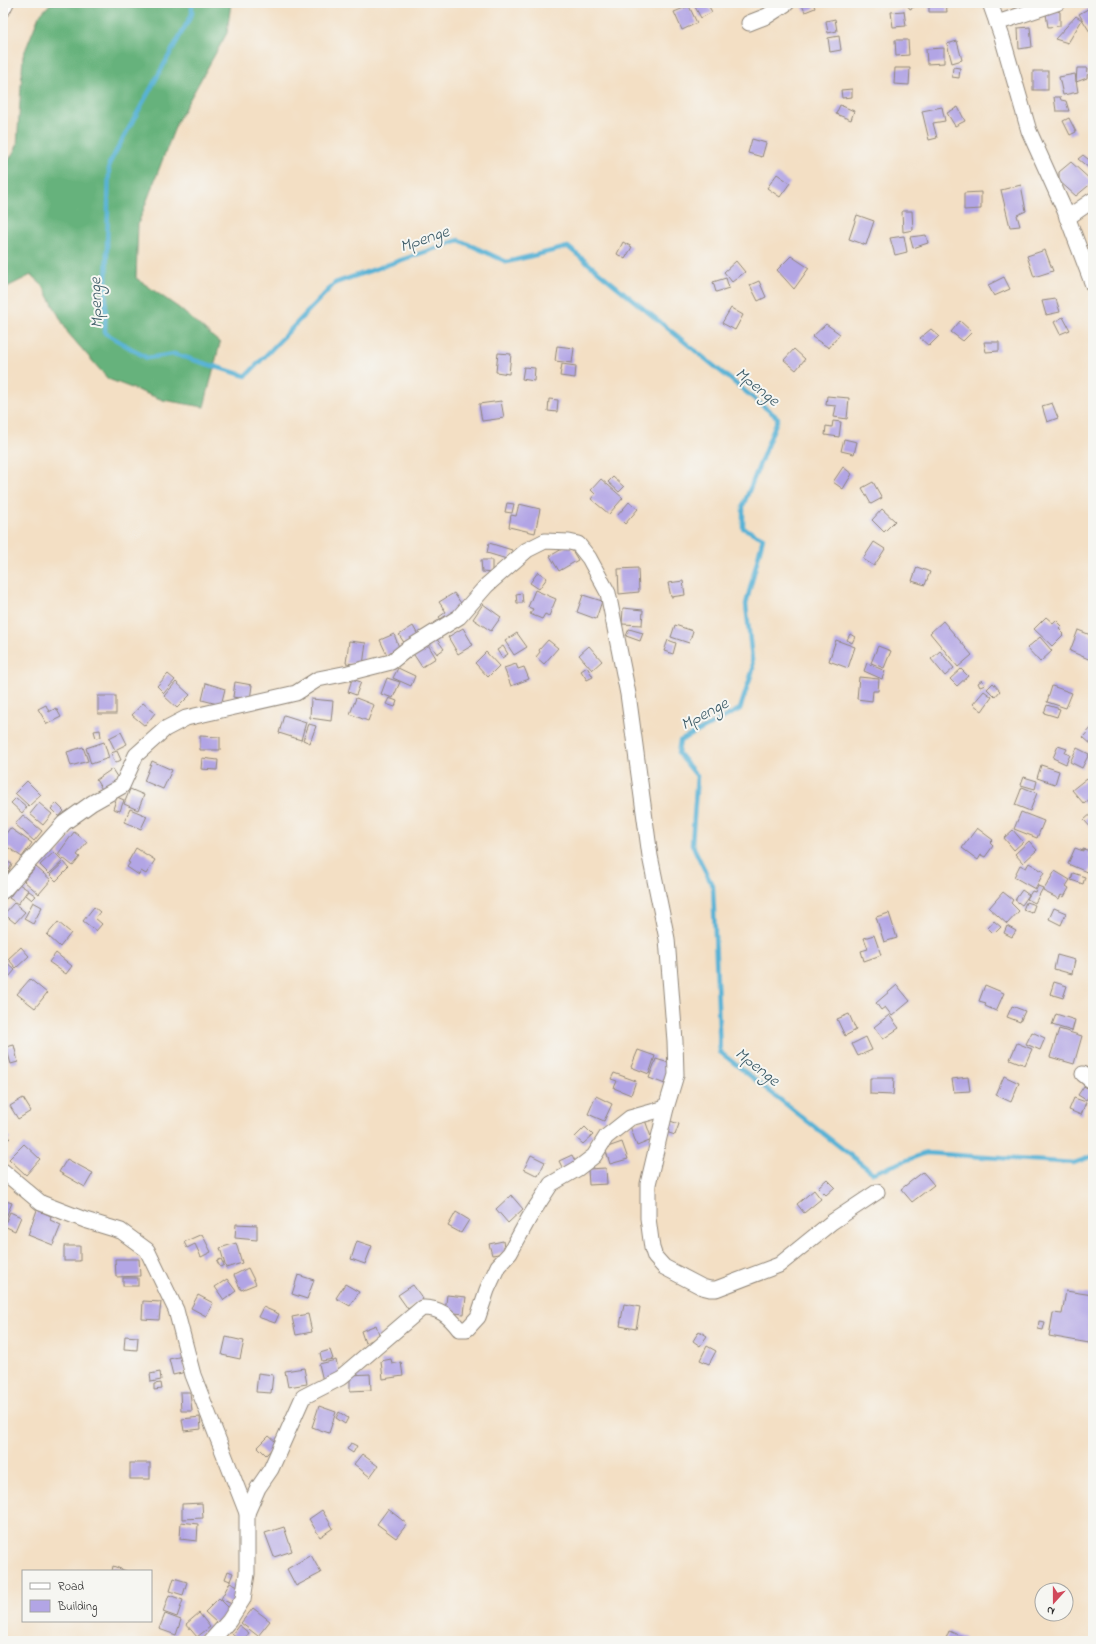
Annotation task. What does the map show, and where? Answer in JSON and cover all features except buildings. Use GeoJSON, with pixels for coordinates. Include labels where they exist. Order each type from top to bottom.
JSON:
{"type":"FeatureCollection","features":[{"type":"Feature","properties":{"kind":"street"},"geometry":{"type":"LineString","coordinates":[[3,9],[6,3]]}},
{"type":"Feature","properties":{"kind":"street"},"geometry":{"type":"LineString","coordinates":[[749,23],[767,16],[787,3]]}},
{"type":"Feature","properties":{"kind":"street"},"geometry":{"type":"LineString","coordinates":[[990,3],[1029,130],[1067,218],[1093,284]]}},
{"type":"Feature","properties":{"kind":"street"},"geometry":{"type":"LineString","coordinates":[[997,23],[1057,3]]}},
{"type":"Feature","properties":{"kind":"street"},"geometry":{"type":"LineString","coordinates":[[1067,218],[1093,200]]}},
{"type":"Feature","properties":{"kind":"street"},"geometry":{"type":"LineString","coordinates":[[3,891],[64,823],[92,803],[122,786],[136,755],[165,728],[186,718],[296,694],[318,679],[391,662],[406,650],[459,616],[488,585],[527,550],[545,542],[569,542],[578,544],[589,558],[608,593],[628,694],[650,856],[667,939],[675,1041],[676,1075],[666,1108],[648,1184],[648,1218],[652,1248],[655,1257],[664,1267],[702,1287],[716,1289],[779,1265],[832,1222],[877,1192]]}},
{"type":"Feature","properties":{"kind":"street"},"geometry":{"type":"LineString","coordinates":[[247,1513],[258,1488],[270,1469],[303,1397],[340,1378],[422,1308],[438,1309],[459,1328],[467,1329],[478,1317],[487,1290],[498,1266],[510,1253],[529,1218],[551,1184],[577,1169],[594,1156],[606,1137],[630,1118],[666,1108]]}},
{"type":"Feature","properties":{"kind":"street"},"geometry":{"type":"LineString","coordinates":[[3,1171],[42,1203],[85,1220],[121,1231],[147,1250],[176,1310],[194,1375],[247,1513],[247,1574],[244,1599],[211,1641]]}},
{"type":"Feature","properties":{"kind":"green space"},"geometry":{"type":"Polygon","coordinates":[[[51,3],[231,3],[227,33],[177,122],[138,224],[136,278],[179,308],[220,343],[204,407],[163,400],[108,379],[68,333],[43,286],[31,275],[3,289],[3,170],[17,146],[23,56],[39,16],[51,3]]]}},
{"type":"Feature","properties":{"kind":"waterway","name":"Mpenge"},"geometry":{"type":"LineString","coordinates":[[192,3],[192,14],[109,164],[105,333],[147,358],[174,354],[246,376],[335,283],[459,240],[507,262],[568,247],[778,418],[743,506],[743,528],[763,538],[746,604],[753,669],[740,709],[680,741],[678,753],[697,776],[692,844],[713,887],[720,1052],[873,1173],[926,1153],[1074,1163],[1093,1156]]}}]}
